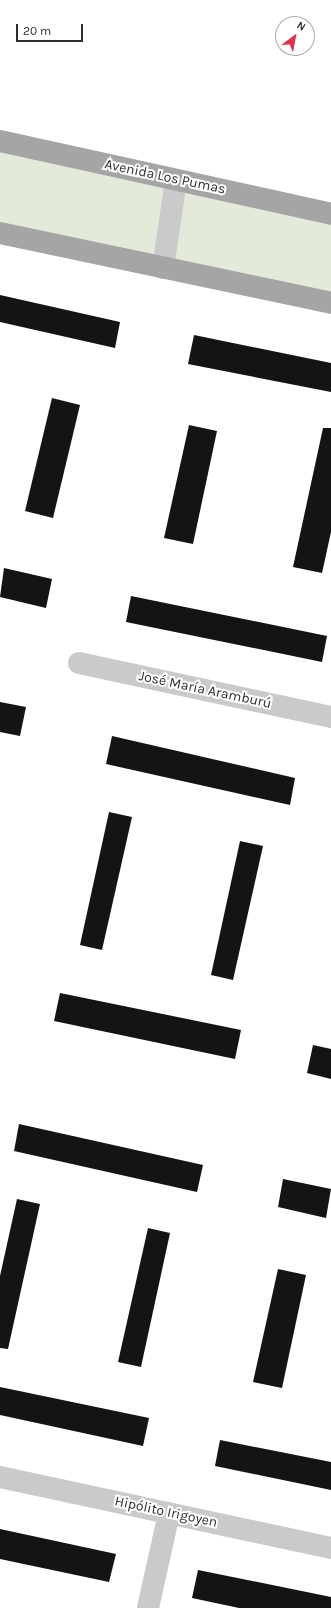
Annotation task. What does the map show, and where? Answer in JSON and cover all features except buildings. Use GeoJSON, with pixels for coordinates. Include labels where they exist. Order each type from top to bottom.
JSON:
{"type":"FeatureCollection","features":[{"type":"Feature","properties":{"kind":"main road","name":"Avenida Los Pumas"},"geometry":{"type":"LineString","coordinates":[[0,141],[331,214]]}},
{"type":"Feature","properties":{"kind":"main road"},"geometry":{"type":"LineString","coordinates":[[0,233],[331,303]]}},
{"type":"Feature","properties":{"kind":"street"},"geometry":{"type":"LineString","coordinates":[[164,268],[176,180]]}},
{"type":"Feature","properties":{"kind":"street","name":"José María Aramburú"},"geometry":{"type":"LineString","coordinates":[[79,663],[331,716]]}},
{"type":"Feature","properties":{"kind":"street","name":"Hipólito Irigoyen"},"geometry":{"type":"LineString","coordinates":[[0,1477],[331,1548]]}},
{"type":"Feature","properties":{"kind":"street"},"geometry":{"type":"LineString","coordinates":[[148,1608],[169,1513]]}},
{"type":"Feature","properties":{"kind":"green space"},"geometry":{"type":"Polygon","coordinates":[[[0,144],[331,217],[331,303],[0,233],[0,144]]]}}]}
